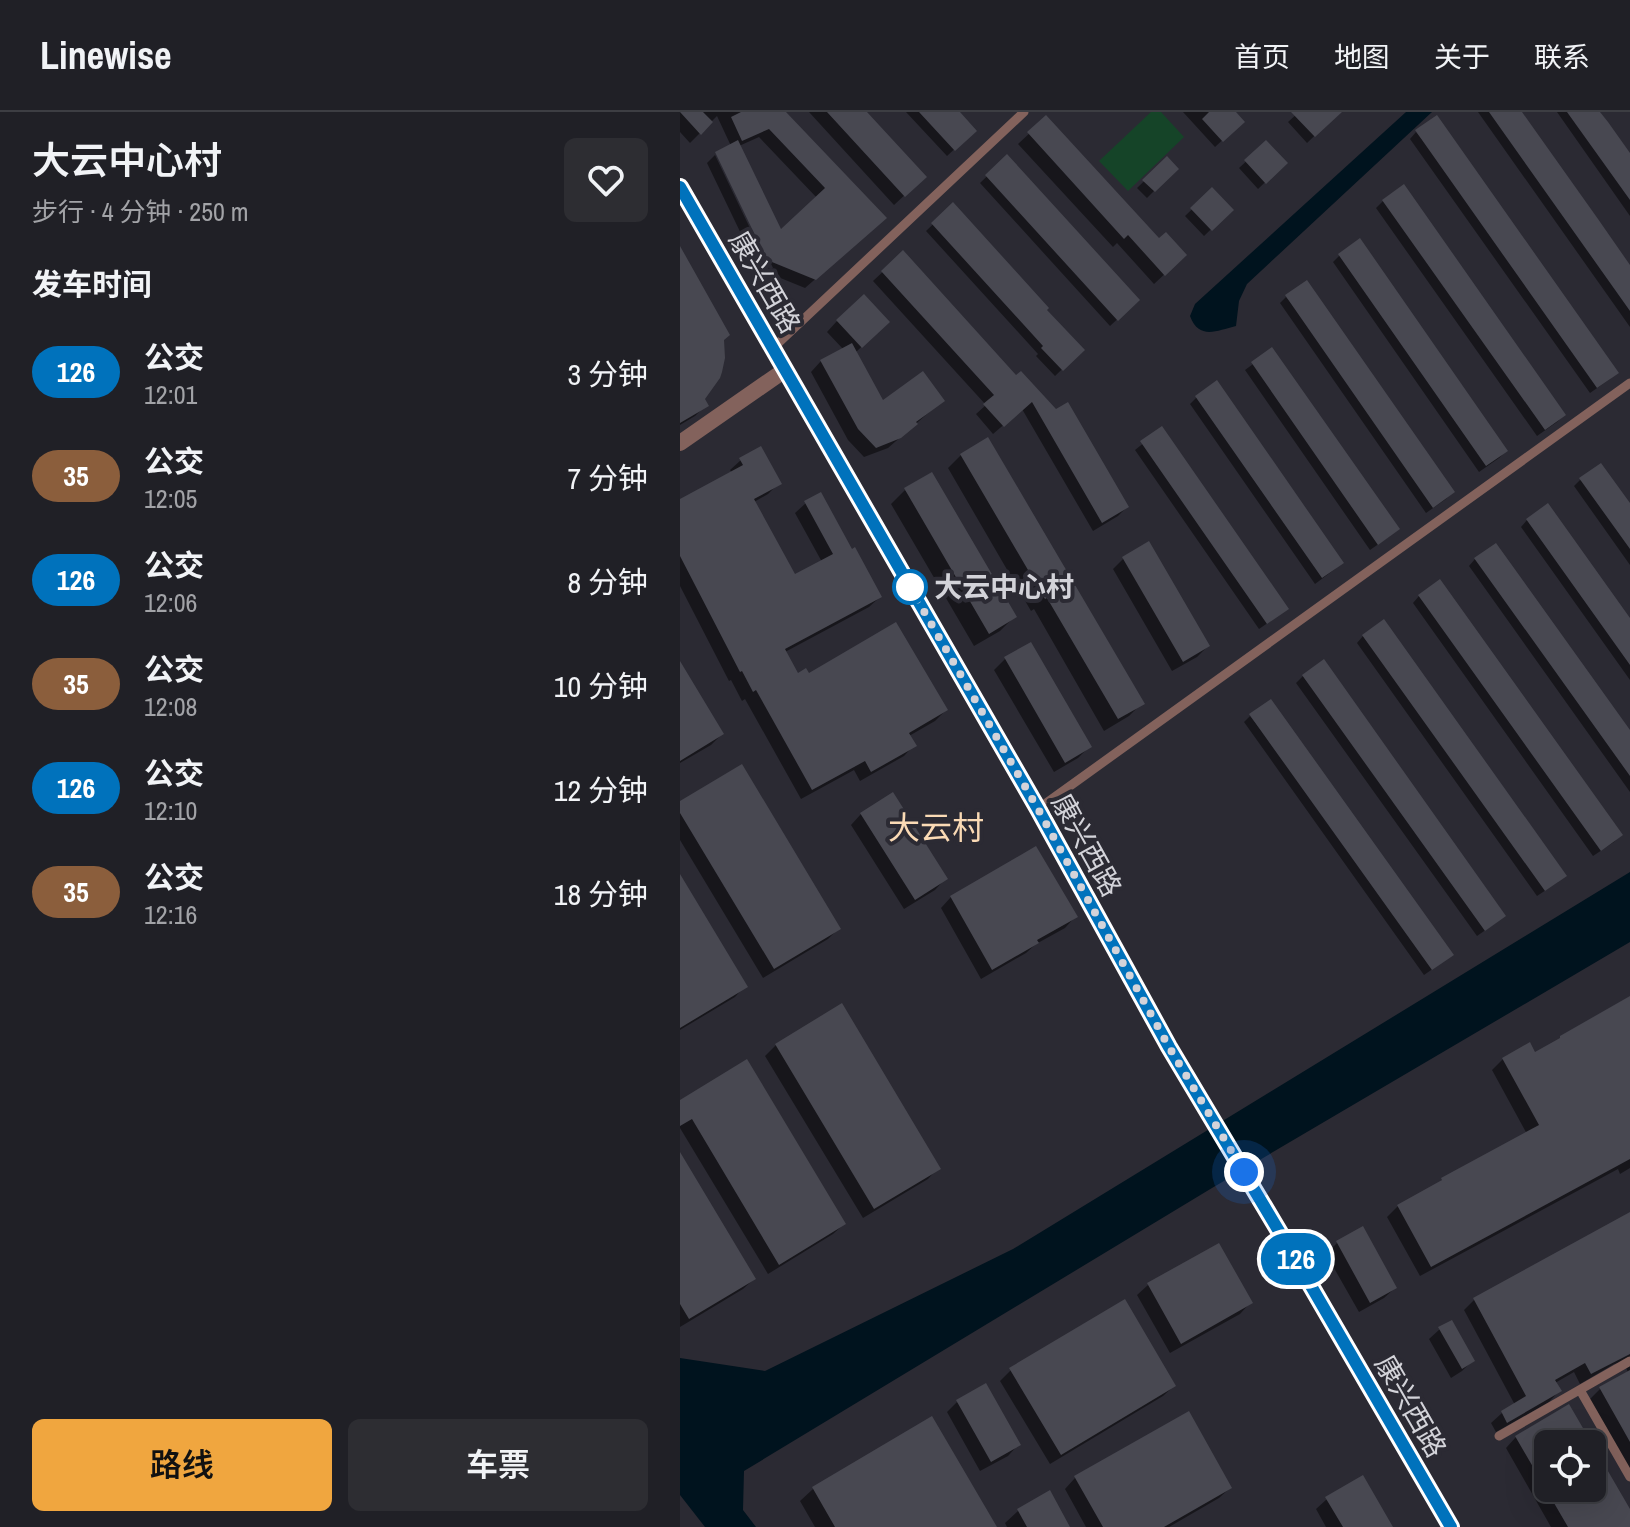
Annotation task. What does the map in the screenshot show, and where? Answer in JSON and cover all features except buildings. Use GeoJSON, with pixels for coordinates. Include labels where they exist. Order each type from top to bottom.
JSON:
{"type":"FeatureCollection","features":[{"type":"Feature","properties":{"kind":"street","name":"康兴西路"},"geometry":{"type":"LineString","coordinates":[[680,187],[1038,809],[1169,1047],[1451,1527]]}},
{"type":"Feature","properties":{"kind":"street"},"geometry":{"type":"LineString","coordinates":[[680,443],[785,370]]}},
{"type":"Feature","properties":{"kind":"lane"},"geometry":{"type":"LineString","coordinates":[[773,348],[1024,112]]}},
{"type":"Feature","properties":{"kind":"lane"},"geometry":{"type":"LineString","coordinates":[[1038,809],[1630,383]]}},
{"type":"Feature","properties":{"kind":"lane"},"geometry":{"type":"LineString","coordinates":[[1499,1436],[1630,1361]]}},
{"type":"Feature","properties":{"kind":"lane"},"geometry":{"type":"LineString","coordinates":[[1580,1390],[1630,1477]]}},
{"type":"Feature","properties":{"kind":"green space"},"geometry":{"type":"Polygon","coordinates":[[[1151,112],[1161,112],[1184,137],[1128,191],[1099,161],[1151,112]]]}},
{"type":"Feature","properties":{"kind":"water"},"geometry":{"type":"Polygon","coordinates":[[[1406,112],[1432,112],[1247,284],[1239,301],[1236,326],[1209,332],[1198,328],[1190,316],[1195,304],[1406,112]]]}},
{"type":"Feature","properties":{"kind":"water"},"geometry":{"type":"Polygon","coordinates":[[[1630,872],[1630,942],[1212,1188],[744,1471],[743,1510],[756,1527],[705,1527],[680,1495],[680,1358],[765,1371],[1013,1249],[1630,872]]]}},
{"type":"Feature","properties":{"kind":"bus line","name":"126"},"geometry":{"type":"LineString","coordinates":[[680,187],[1038,809],[1169,1047],[1451,1527]]}},
{"type":"Feature","properties":{"kind":"place","name":"大云中心村"},"geometry":{"type":"Point","coordinates":[910,587]}},
{"type":"Feature","properties":{"kind":"district","name":"大云村"},"geometry":{"type":"Point","coordinates":[936,828]}},
{"type":"Feature","properties":{"kind":"route"},"geometry":{"type":"LineString","coordinates":[[910,587],[1038,809],[1169,1047],[1244,1172]]}}]}
